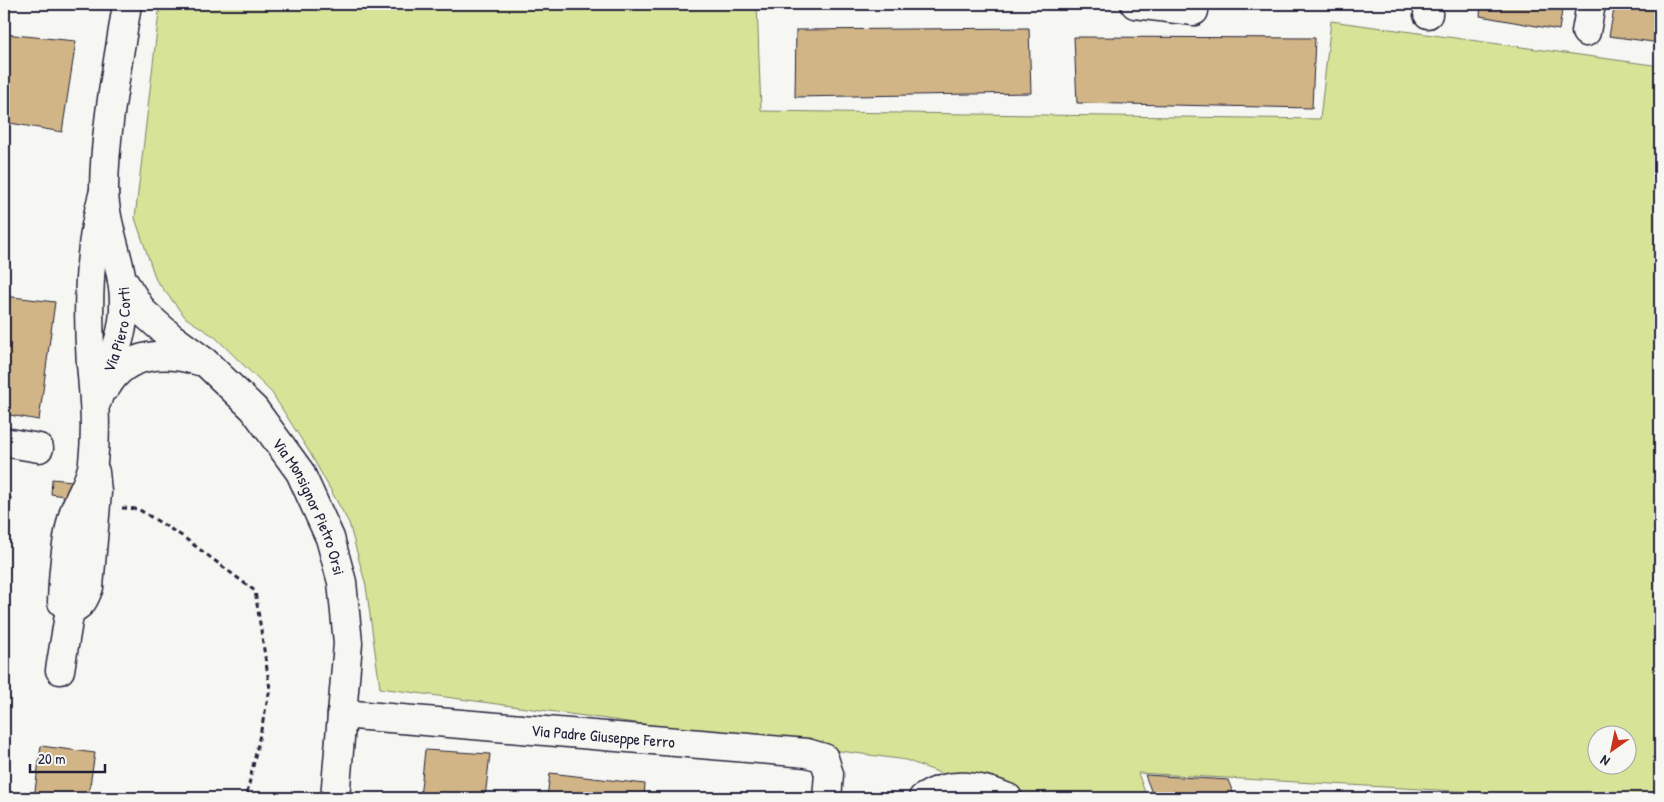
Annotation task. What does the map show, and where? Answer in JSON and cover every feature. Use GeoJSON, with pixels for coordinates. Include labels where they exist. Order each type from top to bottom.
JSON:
{"type":"FeatureCollection","features":[{"type":"Feature","properties":{"kind":"street","name":"Via Piero Corti"},"geometry":{"type":"LineString","coordinates":[[60,670],[70,609],[77,608],[85,599],[89,587],[97,492],[93,461],[96,407],[91,362],[92,240],[104,191],[108,131],[127,4]]}},
{"type":"Feature","properties":{"kind":"street"},"geometry":{"type":"LineString","coordinates":[[1135,4],[1194,11]]}},
{"type":"Feature","properties":{"kind":"street"},"geometry":{"type":"LineString","coordinates":[[1586,32],[1591,4]]}},
{"type":"Feature","properties":{"kind":"street","name":"Via Piero Corti"},"geometry":{"type":"LineString","coordinates":[[96,407],[102,384],[120,343],[124,310],[122,279],[110,239],[104,191]]}},
{"type":"Feature","properties":{"kind":"street","name":"Via Monsignor Pietro Orsi"},"geometry":{"type":"LineString","coordinates":[[122,279],[143,312],[205,362],[254,409],[281,444],[314,498],[330,538],[342,582],[348,643],[334,798]]}},
{"type":"Feature","properties":{"kind":"street","name":"Via Piero Corti"},"geometry":{"type":"LineString","coordinates":[[96,407],[110,382],[121,370],[135,361],[167,354],[205,362]]}},
{"type":"Feature","properties":{"kind":"street"},"geometry":{"type":"LineString","coordinates":[[4,442],[39,448]]}},
{"type":"Feature","properties":{"kind":"street","name":"Via Padre Giuseppe Ferro"},"geometry":{"type":"LineString","coordinates":[[342,714],[807,753],[824,758],[830,774],[827,798]]}},
{"type":"Feature","properties":{"kind":"street"},"geometry":{"type":"LineString","coordinates":[[923,798],[941,789],[957,786],[972,786],[1008,798]]}},
{"type":"Feature","properties":{"kind":"path"},"geometry":{"type":"LineString","coordinates":[[120,508],[138,509],[175,532],[256,591],[270,689],[246,798]]}},
{"type":"Feature","properties":{"kind":"green space"},"geometry":{"type":"Polygon","coordinates":[[[160,4],[757,4],[761,111],[1320,119],[1331,21],[1660,66],[1660,798],[1578,798],[1138,773],[1147,798],[1006,798],[906,760],[380,688],[366,586],[349,523],[310,453],[272,393],[215,337],[186,318],[156,280],[135,218],[160,4]]]}},
{"type":"Feature","properties":{"kind":"building"},"geometry":{"type":"Polygon","coordinates":[[[1481,4],[1563,4],[1559,30],[1480,16],[1481,4]]]}},
{"type":"Feature","properties":{"kind":"building"},"geometry":{"type":"Polygon","coordinates":[[[1615,4],[1660,4],[1660,43],[1609,36],[1615,4]]]}},
{"type":"Feature","properties":{"kind":"building"},"geometry":{"type":"Polygon","coordinates":[[[1029,28],[1031,93],[795,97],[796,30],[1029,28]]]}},
{"type":"Feature","properties":{"kind":"building"},"geometry":{"type":"Polygon","coordinates":[[[4,34],[76,41],[62,132],[4,122],[4,34]]]}},
{"type":"Feature","properties":{"kind":"building"},"geometry":{"type":"Polygon","coordinates":[[[1074,37],[1315,38],[1312,108],[1077,103],[1074,37]]]}},
{"type":"Feature","properties":{"kind":"building"},"geometry":{"type":"Polygon","coordinates":[[[4,296],[55,302],[39,420],[4,414],[4,296]]]}},
{"type":"Feature","properties":{"kind":"building"},"geometry":{"type":"Polygon","coordinates":[[[52,479],[72,481],[70,497],[51,494],[52,479]]]}},
{"type":"Feature","properties":{"kind":"building"},"geometry":{"type":"Polygon","coordinates":[[[4,496],[11,497],[4,555],[4,496]]]}},
{"type":"Feature","properties":{"kind":"building"},"geometry":{"type":"Polygon","coordinates":[[[41,746],[95,753],[88,798],[34,798],[41,746]]]}},
{"type":"Feature","properties":{"kind":"building"},"geometry":{"type":"Polygon","coordinates":[[[425,750],[490,754],[485,798],[420,798],[425,750]]]}},
{"type":"Feature","properties":{"kind":"building"},"geometry":{"type":"Polygon","coordinates":[[[550,773],[645,784],[644,798],[547,798],[550,773]]]}},
{"type":"Feature","properties":{"kind":"building"},"geometry":{"type":"Polygon","coordinates":[[[1145,775],[1228,780],[1235,798],[1154,798],[1145,775]]]}},
{"type":"Feature","properties":{"kind":"building"},"geometry":{"type":"Polygon","coordinates":[[[706,795],[745,798],[705,798],[706,795]]]}}]}
